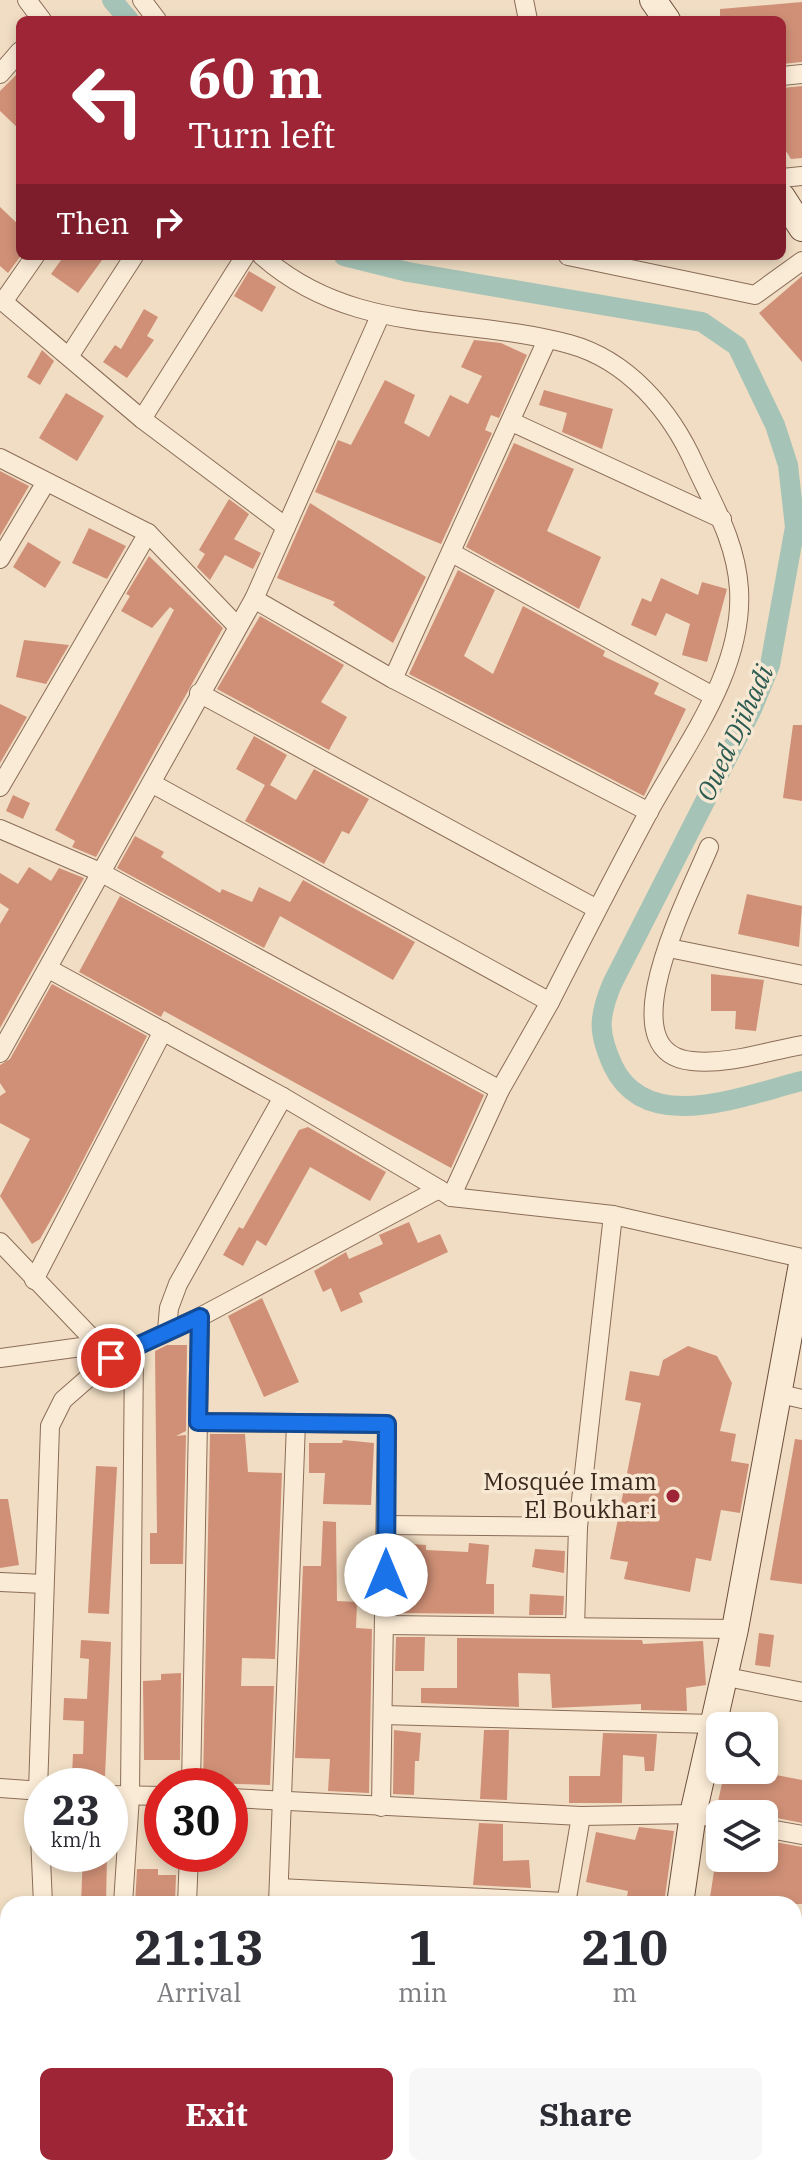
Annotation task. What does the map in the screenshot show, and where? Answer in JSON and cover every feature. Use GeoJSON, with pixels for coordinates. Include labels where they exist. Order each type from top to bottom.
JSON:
{"type":"FeatureCollection","features":[{"type":"Feature","properties":{"kind":"street"},"geometry":{"type":"LineString","coordinates":[[0,74],[16,56]]}},
{"type":"Feature","properties":{"kind":"street"},"geometry":{"type":"LineString","coordinates":[[786,203],[802,228]]}},
{"type":"Feature","properties":{"kind":"street"},"geometry":{"type":"LineString","coordinates":[[32,260],[2,301],[70,355],[142,419],[286,527]]}},
{"type":"Feature","properties":{"kind":"street"},"geometry":{"type":"LineString","coordinates":[[70,355],[131,260]]}},
{"type":"Feature","properties":{"kind":"street"},"geometry":{"type":"LineString","coordinates":[[142,419],[242,260]]}},
{"type":"Feature","properties":{"kind":"street"},"geometry":{"type":"LineString","coordinates":[[40,1768],[44,1584],[52,1416],[63,1400],[111,1358],[200,1317],[445,1193],[725,673],[738,621],[739,590],[734,555],[722,519],[681,435],[645,390],[610,360],[577,347],[508,331],[380,316],[307,291],[267,260]]}},
{"type":"Feature","properties":{"kind":"street"},"geometry":{"type":"LineString","coordinates":[[587,260],[755,295],[802,261]]}},
{"type":"Feature","properties":{"kind":"street"},"geometry":{"type":"LineString","coordinates":[[0,1053],[100,872],[153,784],[236,625],[254,599],[380,316]]}},
{"type":"Feature","properties":{"kind":"street"},"geometry":{"type":"LineString","coordinates":[[393,679],[547,340]]}},
{"type":"Feature","properties":{"kind":"street"},"geometry":{"type":"LineString","coordinates":[[512,422],[722,519]]}},
{"type":"Feature","properties":{"kind":"street"},"geometry":{"type":"LineString","coordinates":[[0,458],[148,533],[236,625]]}},
{"type":"Feature","properties":{"kind":"street"},"geometry":{"type":"LineString","coordinates":[[0,559],[46,482]]}},
{"type":"Feature","properties":{"kind":"street"},"geometry":{"type":"LineString","coordinates":[[0,787],[148,533]]}},
{"type":"Feature","properties":{"kind":"street"},"geometry":{"type":"LineString","coordinates":[[452,553],[713,696]]}},
{"type":"Feature","properties":{"kind":"street"},"geometry":{"type":"LineString","coordinates":[[254,599],[393,679],[649,812]]}},
{"type":"Feature","properties":{"kind":"street"},"geometry":{"type":"LineString","coordinates":[[199,693],[597,909]]}},
{"type":"Feature","properties":{"kind":"street"},"geometry":{"type":"LineString","coordinates":[[153,784],[550,1002]]}},
{"type":"Feature","properties":{"kind":"street"},"geometry":{"type":"LineString","coordinates":[[0,829],[100,872],[500,1090]]}},
{"type":"Feature","properties":{"kind":"street"},"geometry":{"type":"LineString","coordinates":[[709,847],[669,948],[651,1005],[653,1026],[660,1046],[668,1054],[693,1062],[802,1045]]}},
{"type":"Feature","properties":{"kind":"street"},"geometry":{"type":"LineString","coordinates":[[669,948],[802,975]]}},
{"type":"Feature","properties":{"kind":"street"},"geometry":{"type":"LineString","coordinates":[[49,969],[283,1097],[445,1193],[613,1215],[802,1261],[791,1396],[714,1712]]}},
{"type":"Feature","properties":{"kind":"street"},"geometry":{"type":"LineString","coordinates":[[34,1280],[163,1031]]}},
{"type":"Feature","properties":{"kind":"street"},"geometry":{"type":"LineString","coordinates":[[167,1330],[169,1308],[178,1284],[283,1097]]}},
{"type":"Feature","properties":{"kind":"street"},"geometry":{"type":"LineString","coordinates":[[575,1627],[578,1527],[613,1215]]}},
{"type":"Feature","properties":{"kind":"street"},"geometry":{"type":"LineString","coordinates":[[0,1242],[111,1358]]}},
{"type":"Feature","properties":{"kind":"street"},"geometry":{"type":"LineString","coordinates":[[191,1768],[200,1317]]}},
{"type":"Feature","properties":{"kind":"street"},"geometry":{"type":"LineString","coordinates":[[0,1358],[96,1345]]}},
{"type":"Feature","properties":{"kind":"street"},"geometry":{"type":"LineString","coordinates":[[124,1896],[130,1796],[134,1349]]}},
{"type":"Feature","properties":{"kind":"street"},"geometry":{"type":"LineString","coordinates":[[198,1422],[387,1424],[381,1807]]}},
{"type":"Feature","properties":{"kind":"street"},"geometry":{"type":"LineString","coordinates":[[278,1896],[296,1423]]}},
{"type":"Feature","properties":{"kind":"street"},"geometry":{"type":"LineString","coordinates":[[386,1525],[578,1527]]}},
{"type":"Feature","properties":{"kind":"street"},"geometry":{"type":"LineString","coordinates":[[0,1582],[44,1584]]}},
{"type":"Feature","properties":{"kind":"street"},"geometry":{"type":"LineString","coordinates":[[386,1625],[735,1629]]}},
{"type":"Feature","properties":{"kind":"street"},"geometry":{"type":"LineString","coordinates":[[722,1676],[802,1692]]}},
{"type":"Feature","properties":{"kind":"street"},"geometry":{"type":"LineString","coordinates":[[384,1715],[706,1724]]}},
{"type":"Feature","properties":{"kind":"street"},"geometry":{"type":"LineString","coordinates":[[681,1896],[706,1752]]}},
{"type":"Feature","properties":{"kind":"street"},"geometry":{"type":"LineString","coordinates":[[0,1788],[24,1790]]}},
{"type":"Feature","properties":{"kind":"street"},"geometry":{"type":"LineString","coordinates":[[130,1796],[144,1796]]}},
{"type":"Feature","properties":{"kind":"street"},"geometry":{"type":"LineString","coordinates":[[248,1799],[581,1816],[706,1816]]}},
{"type":"Feature","properties":{"kind":"street"},"geometry":{"type":"LineString","coordinates":[[567,1896],[581,1816]]}},
{"type":"Feature","properties":{"kind":"street"},"geometry":{"type":"LineString","coordinates":[[778,1831],[802,1835]]}},
{"type":"Feature","properties":{"kind":"street"},"geometry":{"type":"LineString","coordinates":[[42,1872],[43,1896]]}},
{"type":"Feature","properties":{"kind":"street"},"geometry":{"type":"LineString","coordinates":[[187,1896],[188,1872]]}},
{"type":"Feature","properties":{"kind":"building"},"geometry":{"type":"Polygon","coordinates":[[[802,2],[802,62],[786,64],[786,16],[720,16],[720,9],[802,2]]]}},
{"type":"Feature","properties":{"kind":"building"},"geometry":{"type":"Polygon","coordinates":[[[16,75],[16,126],[0,111],[0,91],[16,75]]]}},
{"type":"Feature","properties":{"kind":"building"},"geometry":{"type":"Polygon","coordinates":[[[802,86],[802,158],[791,159],[786,151],[786,88],[802,86]]]}},
{"type":"Feature","properties":{"kind":"building"},"geometry":{"type":"Polygon","coordinates":[[[0,207],[16,222],[18,260],[8,273],[0,266],[0,207]]]}},
{"type":"Feature","properties":{"kind":"building"},"geometry":{"type":"Polygon","coordinates":[[[61,260],[102,260],[78,293],[51,274],[61,260]]]}},
{"type":"Feature","properties":{"kind":"building"},"geometry":{"type":"Polygon","coordinates":[[[249,271],[276,287],[262,312],[234,296],[249,271]]]}},
{"type":"Feature","properties":{"kind":"building"},"geometry":{"type":"Polygon","coordinates":[[[802,276],[802,362],[759,313],[802,276]]]}},
{"type":"Feature","properties":{"kind":"building"},"geometry":{"type":"Polygon","coordinates":[[[144,309],[158,317],[147,336],[154,340],[127,378],[103,362],[115,345],[121,349],[144,309]]]}},
{"type":"Feature","properties":{"kind":"building"},"geometry":{"type":"Polygon","coordinates":[[[474,340],[501,343],[527,355],[499,418],[491,415],[485,430],[492,433],[441,544],[315,492],[338,440],[351,445],[385,380],[415,395],[404,423],[429,437],[450,395],[468,404],[482,376],[461,367],[474,340]]]}},
{"type":"Feature","properties":{"kind":"building"},"geometry":{"type":"Polygon","coordinates":[[[42,350],[54,361],[40,385],[27,377],[42,350]]]}},
{"type":"Feature","properties":{"kind":"building"},"geometry":{"type":"Polygon","coordinates":[[[544,390],[613,409],[602,449],[562,432],[567,413],[539,405],[544,390]]]}},
{"type":"Feature","properties":{"kind":"building"},"geometry":{"type":"Polygon","coordinates":[[[66,393],[104,416],[77,461],[39,438],[66,393]]]}},
{"type":"Feature","properties":{"kind":"building"},"geometry":{"type":"Polygon","coordinates":[[[514,443],[574,469],[547,531],[601,557],[579,609],[466,547],[514,443]]]}},
{"type":"Feature","properties":{"kind":"building"},"geometry":{"type":"Polygon","coordinates":[[[0,471],[29,486],[0,536],[0,471]]]}},
{"type":"Feature","properties":{"kind":"building"},"geometry":{"type":"Polygon","coordinates":[[[229,499],[249,514],[234,539],[261,553],[253,569],[225,555],[210,580],[197,567],[205,554],[199,550],[229,499]]]}},
{"type":"Feature","properties":{"kind":"building"},"geometry":{"type":"Polygon","coordinates":[[[310,503],[426,577],[393,643],[333,605],[335,602],[277,578],[310,503]]]}},
{"type":"Feature","properties":{"kind":"building"},"geometry":{"type":"Polygon","coordinates":[[[89,528],[126,546],[107,579],[72,563],[89,528]]]}},
{"type":"Feature","properties":{"kind":"building"},"geometry":{"type":"Polygon","coordinates":[[[28,542],[61,562],[45,588],[13,567],[28,542]]]}},
{"type":"Feature","properties":{"kind":"building"},"geometry":{"type":"Polygon","coordinates":[[[149,556],[223,628],[96,857],[72,847],[75,841],[55,830],[174,610],[170,607],[152,628],[121,611],[130,596],[126,594],[149,556]]]}},
{"type":"Feature","properties":{"kind":"building"},"geometry":{"type":"Polygon","coordinates":[[[458,570],[495,590],[464,656],[493,674],[523,606],[605,651],[603,656],[659,683],[654,694],[686,709],[644,796],[409,674],[458,570]]]}},
{"type":"Feature","properties":{"kind":"building"},"geometry":{"type":"Polygon","coordinates":[[[661,578],[698,595],[702,582],[727,589],[707,662],[682,655],[690,624],[666,613],[656,636],[631,625],[642,598],[651,602],[661,578]]]}},
{"type":"Feature","properties":{"kind":"building"},"geometry":{"type":"Polygon","coordinates":[[[260,616],[344,665],[321,702],[347,717],[329,750],[217,689],[260,616]]]}},
{"type":"Feature","properties":{"kind":"building"},"geometry":{"type":"Polygon","coordinates":[[[24,640],[69,645],[46,684],[16,677],[24,640]]]}},
{"type":"Feature","properties":{"kind":"building"},"geometry":{"type":"Polygon","coordinates":[[[0,704],[27,717],[0,763],[0,704]]]}},
{"type":"Feature","properties":{"kind":"building"},"geometry":{"type":"Polygon","coordinates":[[[793,725],[802,725],[802,801],[783,798],[793,725]]]}},
{"type":"Feature","properties":{"kind":"building"},"geometry":{"type":"Polygon","coordinates":[[[254,736],[287,755],[270,785],[296,800],[314,769],[369,799],[349,834],[342,831],[324,864],[245,821],[265,785],[236,769],[254,736]]]}},
{"type":"Feature","properties":{"kind":"building"},"geometry":{"type":"Polygon","coordinates":[[[13,795],[30,803],[23,819],[6,811],[13,795]]]}},
{"type":"Feature","properties":{"kind":"building"},"geometry":{"type":"Polygon","coordinates":[[[135,836],[164,852],[161,857],[220,893],[222,889],[252,902],[259,887],[290,902],[303,880],[415,942],[393,980],[280,916],[264,948],[117,868],[135,836]]]}},
{"type":"Feature","properties":{"kind":"building"},"geometry":{"type":"Polygon","coordinates":[[[29,867],[51,881],[59,868],[84,878],[0,1028],[0,924],[9,909],[0,903],[0,873],[18,884],[29,867]]]}},
{"type":"Feature","properties":{"kind":"building"},"geometry":{"type":"Polygon","coordinates":[[[747,894],[802,906],[799,947],[738,934],[747,894]]]}},
{"type":"Feature","properties":{"kind":"building"},"geometry":{"type":"Polygon","coordinates":[[[120,896],[484,1095],[451,1168],[164,1011],[161,1017],[79,972],[120,896]]]}},
{"type":"Feature","properties":{"kind":"building"},"geometry":{"type":"Polygon","coordinates":[[[711,974],[764,980],[756,1031],[735,1029],[736,1011],[711,1011],[711,974]]]}},
{"type":"Feature","properties":{"kind":"building"},"geometry":{"type":"Polygon","coordinates":[[[52,984],[147,1036],[66,1193],[40,1239],[32,1244],[0,1196],[30,1139],[0,1123],[0,1096],[6,1092],[0,1083],[0,1065],[10,1059],[52,984]]]}},
{"type":"Feature","properties":{"kind":"building"},"geometry":{"type":"Polygon","coordinates":[[[308,1127],[386,1172],[370,1201],[310,1167],[266,1246],[257,1240],[243,1266],[223,1255],[239,1227],[243,1229],[299,1130],[308,1127]]]}},
{"type":"Feature","properties":{"kind":"building"},"geometry":{"type":"Polygon","coordinates":[[[409,1222],[418,1243],[440,1234],[448,1252],[359,1293],[363,1302],[341,1312],[331,1288],[323,1292],[314,1271],[346,1252],[349,1259],[383,1244],[379,1235],[409,1222]]]}},
{"type":"Feature","properties":{"kind":"building"},"geometry":{"type":"Polygon","coordinates":[[[262,1298],[299,1382],[264,1397],[228,1316],[262,1298]]]}},
{"type":"Feature","properties":{"kind":"building"},"geometry":{"type":"Polygon","coordinates":[[[167,1345],[187,1345],[186,1431],[176,1436],[186,1435],[183,1564],[150,1564],[150,1533],[157,1533],[155,1351],[167,1345]]]}},
{"type":"Feature","properties":{"kind":"building","name":"Mosquée Imam El Boukhari"},"geometry":{"type":"Polygon","coordinates":[[[688,1346],[717,1356],[732,1383],[720,1431],[736,1434],[731,1461],[749,1464],[740,1513],[721,1510],[711,1561],[696,1558],[690,1592],[624,1579],[628,1562],[610,1559],[641,1403],[625,1400],[630,1371],[659,1376],[663,1360],[688,1346]]]}},
{"type":"Feature","properties":{"kind":"building"},"geometry":{"type":"Polygon","coordinates":[[[210,1434],[245,1434],[248,1472],[282,1473],[275,1659],[242,1658],[241,1686],[274,1686],[270,1785],[248,1784],[248,1768],[203,1768],[210,1434]]]}},
{"type":"Feature","properties":{"kind":"building"},"geometry":{"type":"Polygon","coordinates":[[[795,1439],[802,1440],[802,1584],[770,1580],[795,1439]]]}},
{"type":"Feature","properties":{"kind":"building"},"geometry":{"type":"Polygon","coordinates":[[[343,1440],[374,1443],[371,1505],[323,1504],[325,1473],[309,1473],[309,1443],[342,1443],[343,1440]]]}},
{"type":"Feature","properties":{"kind":"building"},"geometry":{"type":"Polygon","coordinates":[[[96,1466],[117,1467],[109,1614],[88,1613],[96,1466]]]}},
{"type":"Feature","properties":{"kind":"building"},"geometry":{"type":"Polygon","coordinates":[[[0,1499],[8,1499],[19,1565],[0,1568],[0,1499]]]}},
{"type":"Feature","properties":{"kind":"building"},"geometry":{"type":"Polygon","coordinates":[[[323,1521],[336,1522],[337,1601],[357,1602],[356,1628],[372,1629],[369,1793],[328,1791],[330,1759],[295,1758],[303,1566],[321,1566],[323,1521]]]}},
{"type":"Feature","properties":{"kind":"building"},"geometry":{"type":"Polygon","coordinates":[[[397,1543],[426,1545],[426,1550],[468,1552],[469,1543],[489,1545],[486,1584],[494,1584],[494,1614],[396,1613],[397,1543]]]}},
{"type":"Feature","properties":{"kind":"building"},"geometry":{"type":"Polygon","coordinates":[[[535,1549],[565,1551],[564,1573],[532,1567],[535,1549]]]}},
{"type":"Feature","properties":{"kind":"building"},"geometry":{"type":"Polygon","coordinates":[[[530,1594],[564,1596],[563,1615],[529,1615],[530,1594]]]}},
{"type":"Feature","properties":{"kind":"building"},"geometry":{"type":"Polygon","coordinates":[[[759,1633],[774,1635],[770,1667],[755,1665],[759,1633]]]}},
{"type":"Feature","properties":{"kind":"building"},"geometry":{"type":"Polygon","coordinates":[[[396,1637],[425,1637],[424,1671],[395,1671],[396,1637]]]}},
{"type":"Feature","properties":{"kind":"building"},"geometry":{"type":"Polygon","coordinates":[[[457,1638],[642,1640],[643,1644],[703,1641],[706,1685],[686,1688],[687,1711],[641,1710],[641,1704],[552,1708],[550,1674],[518,1673],[519,1707],[421,1703],[421,1688],[457,1688],[457,1638]]]}},
{"type":"Feature","properties":{"kind":"building"},"geometry":{"type":"Polygon","coordinates":[[[81,1640],[111,1642],[105,1768],[72,1768],[73,1754],[83,1754],[84,1721],[63,1720],[64,1698],[87,1699],[89,1659],[80,1658],[81,1640]]]}},
{"type":"Feature","properties":{"kind":"building"},"geometry":{"type":"Polygon","coordinates":[[[181,1673],[180,1760],[144,1760],[143,1681],[161,1680],[161,1674],[181,1673]]]}},
{"type":"Feature","properties":{"kind":"building"},"geometry":{"type":"Polygon","coordinates":[[[394,1730],[421,1733],[419,1761],[415,1761],[414,1795],[393,1794],[394,1730]]]}},
{"type":"Feature","properties":{"kind":"building"},"geometry":{"type":"Polygon","coordinates":[[[484,1730],[509,1730],[507,1800],[480,1799],[484,1730]]]}},
{"type":"Feature","properties":{"kind":"building"},"geometry":{"type":"Polygon","coordinates":[[[603,1733],[657,1734],[654,1771],[645,1771],[644,1757],[623,1755],[622,1803],[569,1803],[569,1776],[600,1776],[603,1733]]]}},
{"type":"Feature","properties":{"kind":"building"},"geometry":{"type":"Polygon","coordinates":[[[778,1775],[802,1780],[802,1823],[778,1818],[778,1800],[718,1800],[722,1784],[778,1784],[778,1775]]]}},
{"type":"Feature","properties":{"kind":"building"},"geometry":{"type":"Polygon","coordinates":[[[479,1823],[503,1824],[503,1861],[529,1860],[531,1888],[473,1885],[479,1823]]]}},
{"type":"Feature","properties":{"kind":"building"},"geometry":{"type":"Polygon","coordinates":[[[639,1827],[674,1831],[665,1896],[627,1896],[628,1891],[586,1882],[596,1832],[635,1840],[639,1827]]]}},
{"type":"Feature","properties":{"kind":"building"},"geometry":{"type":"Polygon","coordinates":[[[778,1843],[802,1847],[802,1896],[710,1896],[714,1872],[778,1872],[778,1843]]]}},
{"type":"Feature","properties":{"kind":"building"},"geometry":{"type":"Polygon","coordinates":[[[137,1869],[158,1872],[158,1875],[176,1875],[175,1896],[135,1896],[137,1869]]]}},
{"type":"Feature","properties":{"kind":"building"},"geometry":{"type":"Polygon","coordinates":[[[82,1872],[107,1872],[106,1896],[81,1896],[82,1872]]]}},
{"type":"Feature","properties":{"kind":"waterway","name":"Oued Djihadi"},"geometry":{"type":"LineString","coordinates":[[112,0],[126,16]]}},
{"type":"Feature","properties":{"kind":"waterway","name":"Oued Djihadi"},"geometry":{"type":"LineString","coordinates":[[360,260],[408,272],[702,322],[737,346],[775,425],[788,465],[795,527],[770,665],[752,709],[612,984],[602,1016],[602,1035],[613,1066],[629,1088],[649,1100],[672,1106],[726,1101],[802,1081]]}},
{"type":"Feature","properties":{"kind":"place","name":"Mosquée Imam El Boukhari"},"geometry":{"type":"Point","coordinates":[673,1496]}},
{"type":"Feature","properties":{"kind":"route"},"geometry":{"type":"LineString","coordinates":[[111,1358],[200,1317],[198,1422],[387,1424],[386,1575]]}}]}
